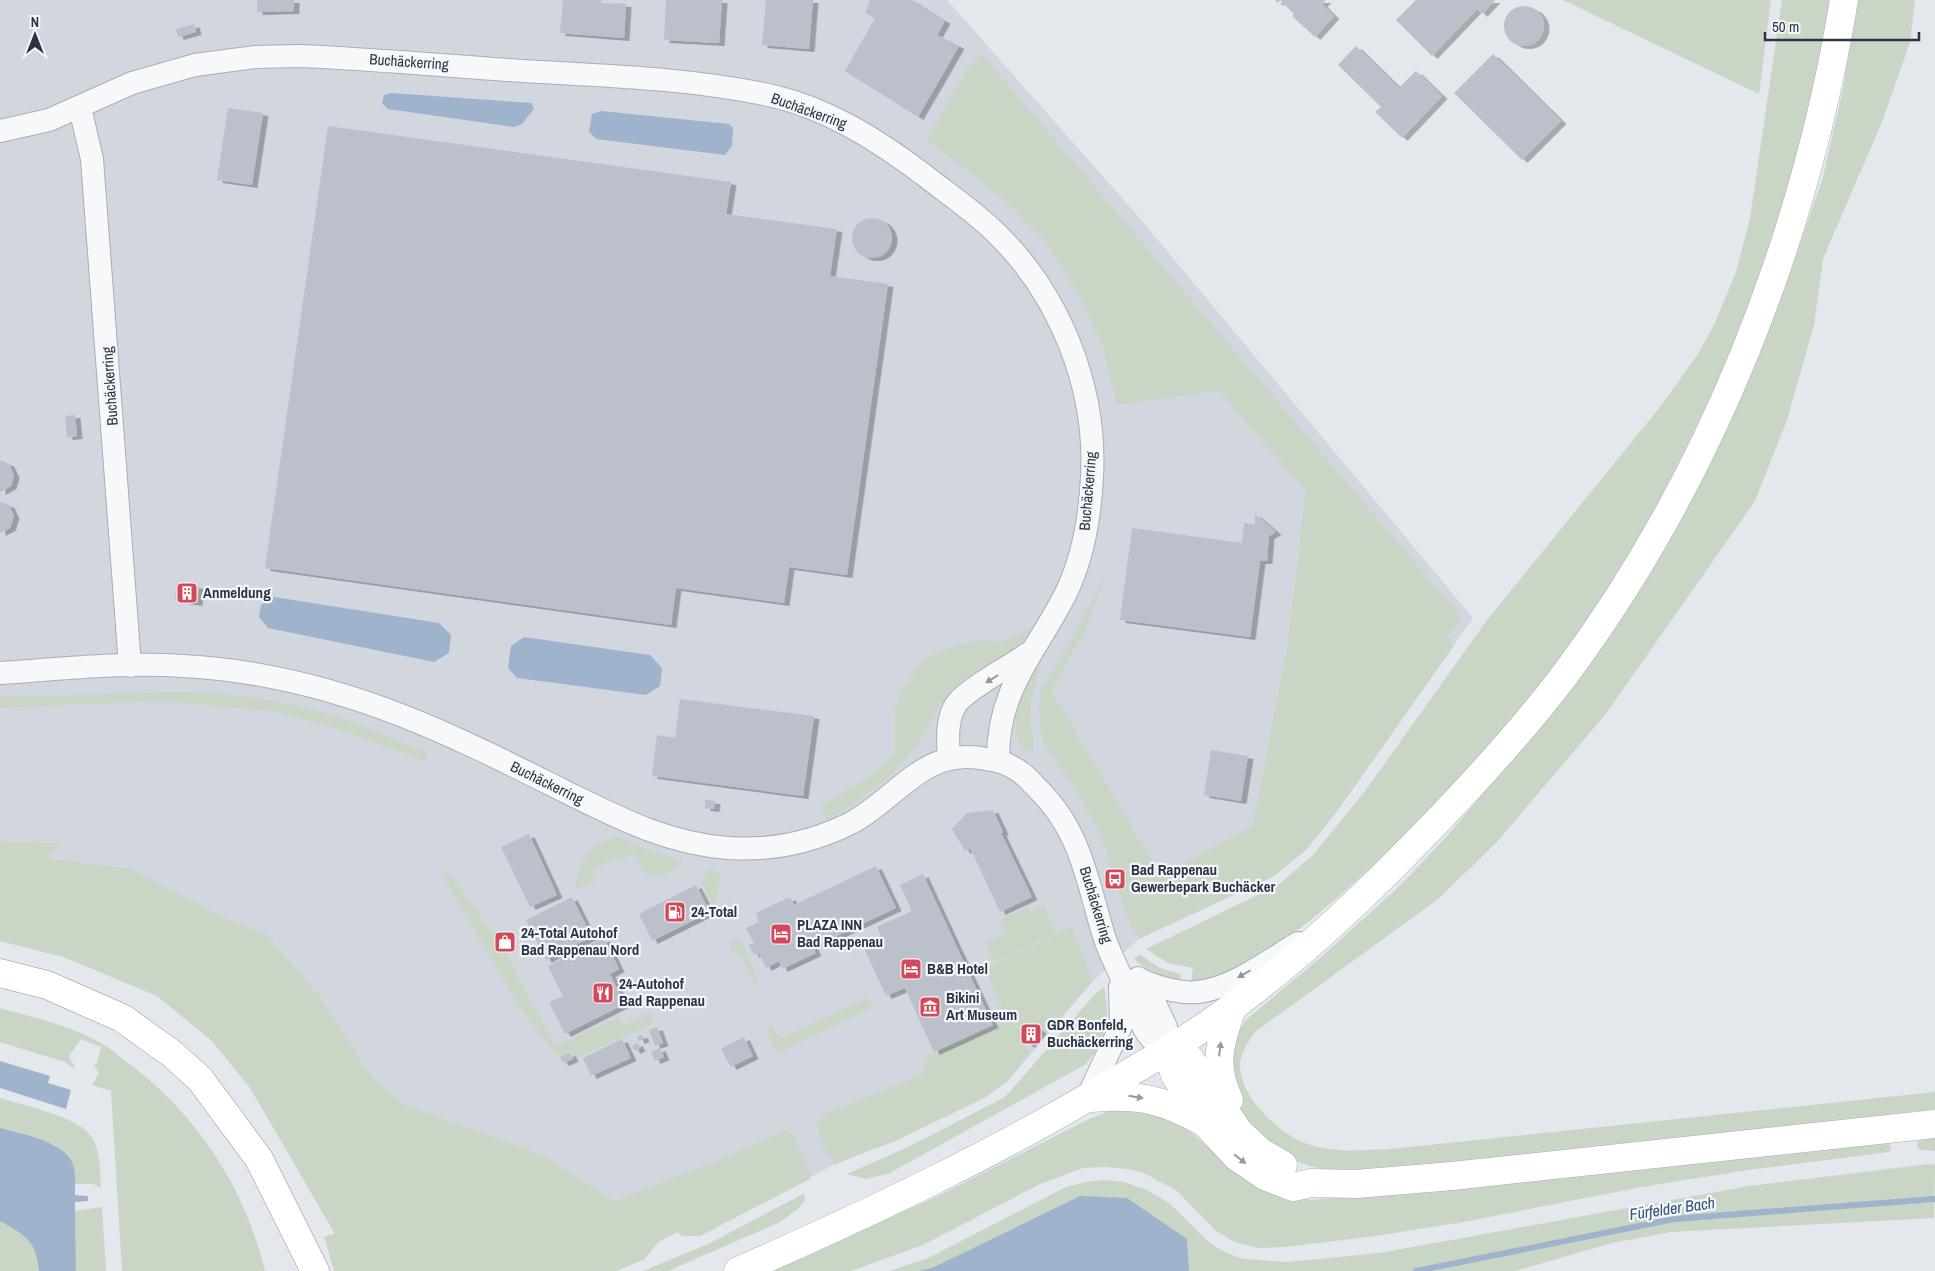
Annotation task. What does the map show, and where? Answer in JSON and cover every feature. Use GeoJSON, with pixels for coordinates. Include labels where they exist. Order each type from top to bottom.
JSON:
{"type":"FeatureCollection","features":[{"type":"Feature","properties":{"kind":"main road"},"geometry":{"type":"LineString","coordinates":[[738,1271],[842,1226],[1008,1142],[1167,1051],[1233,1006],[1332,924],[1385,875],[1500,754],[1564,675],[1614,603],[1672,506],[1748,345],[1781,256],[1806,175],[1824,104],[1844,0]]}},
{"type":"Feature","properties":{"kind":"main road"},"geometry":{"type":"LineString","coordinates":[[0,973],[47,985],[122,1018],[171,1053],[200,1079],[230,1117],[259,1159],[316,1271]]}},
{"type":"Feature","properties":{"kind":"main road"},"geometry":{"type":"LineString","coordinates":[[1233,1006],[1222,1036],[1218,1067],[1221,1084],[1237,1116],[1251,1133],[1270,1152],[1304,1177]]}},
{"type":"Feature","properties":{"kind":"main road"},"geometry":{"type":"LineString","coordinates":[[1167,1051],[1175,1075],[1206,1124],[1237,1157],[1265,1176],[1293,1187],[1304,1177]]}},
{"type":"Feature","properties":{"kind":"main road"},"geometry":{"type":"LineString","coordinates":[[1167,1051],[1189,1058],[1239,1132],[1272,1161],[1304,1177],[1356,1184],[1452,1176],[1935,1124]]}},
{"type":"Feature","properties":{"kind":"main road"},"geometry":{"type":"LineString","coordinates":[[1087,1098],[1126,1095],[1157,1100],[1186,1112],[1206,1124]]}},
{"type":"Feature","properties":{"kind":"main road"},"geometry":{"type":"LineString","coordinates":[[285,1209],[299,1271]]}},
{"type":"Feature","properties":{"kind":"street","name":"Buchäckerring"},"geometry":{"type":"LineString","coordinates":[[0,131],[49,120],[132,84],[195,65],[256,57],[299,56],[632,77],[723,88],[774,97],[804,106],[849,126],[893,152],[996,233],[1020,259],[1046,295],[1068,338],[1083,385],[1091,436],[1092,477],[1082,550],[1067,591],[1007,697],[998,740],[998,761]]}},
{"type":"Feature","properties":{"kind":"street","name":"Buchäckerring"},"geometry":{"type":"LineString","coordinates":[[80,108],[93,169],[130,666]]}},
{"type":"Feature","properties":{"kind":"street","name":"Buchäckerring"},"geometry":{"type":"LineString","coordinates":[[949,759],[950,720],[956,704],[970,691],[1006,670],[1032,651]]}},
{"type":"Feature","properties":{"kind":"street","name":"Buchäckerring"},"geometry":{"type":"LineString","coordinates":[[0,673],[130,666],[184,666],[256,674],[303,682],[354,697],[463,742],[651,833],[701,845],[732,848],[778,846],[827,834],[867,813],[919,771],[949,759],[964,756],[998,761],[1012,766],[1025,776],[1046,796],[1064,818],[1080,851],[1106,940],[1151,1041],[1167,1051]]}},
{"type":"Feature","properties":{"kind":"street"},"geometry":{"type":"LineString","coordinates":[[1117,964],[1145,982],[1184,991],[1206,990],[1231,982],[1332,924]]}},
{"type":"Feature","properties":{"kind":"street","name":"Buchäckerring"},"geometry":{"type":"LineString","coordinates":[[1087,1098],[1121,1026],[1122,1005],[1117,964]]}},
{"type":"Feature","properties":{"kind":"street"},"geometry":{"type":"LineString","coordinates":[[1145,982],[1166,1028],[1167,1051]]}},
{"type":"Feature","properties":{"kind":"shaded area"},"geometry":{"type":"Polygon","coordinates":[[[0,0],[947,0],[1137,215],[1473,618],[1338,810],[1306,850],[1274,876],[1139,939],[1093,981],[1008,1081],[986,1097],[895,1141],[835,1164],[744,1213],[715,1163],[614,1201],[543,1155],[404,1104],[372,1077],[319,995],[267,935],[228,919],[132,869],[47,858],[59,843],[0,841],[0,0]]]}},
{"type":"Feature","properties":{"kind":"green space"},"geometry":{"type":"Polygon","coordinates":[[[1563,0],[1771,0],[1759,94],[1563,0]]]}},
{"type":"Feature","properties":{"kind":"green space"},"geometry":{"type":"Polygon","coordinates":[[[1782,0],[1832,0],[1794,173],[1772,245],[1731,350],[1684,452],[1624,565],[1575,637],[1521,707],[1463,775],[1401,839],[1331,903],[1287,938],[1239,967],[1215,977],[1191,982],[1193,968],[1168,963],[1146,949],[1278,885],[1313,855],[1365,791],[1487,620],[1660,407],[1698,354],[1715,323],[1736,272],[1750,218],[1782,0]]]}},
{"type":"Feature","properties":{"kind":"green space"},"geometry":{"type":"Polygon","coordinates":[[[1857,0],[1915,0],[1910,42],[1884,117],[1823,259],[1814,325],[1787,420],[1755,501],[1605,715],[1496,843],[1437,900],[1255,1032],[1244,1050],[1240,1062],[1241,1075],[1253,1101],[1275,1124],[1299,1140],[1311,1145],[1340,1150],[1391,1149],[1935,1092],[1935,1109],[1452,1165],[1352,1172],[1324,1170],[1301,1163],[1265,1139],[1239,1110],[1227,1068],[1233,1040],[1247,1019],[1319,959],[1401,885],[1448,835],[1511,760],[1624,609],[1695,493],[1787,282],[1823,177],[1843,89],[1857,0]]]}},
{"type":"Feature","properties":{"kind":"green space"},"geometry":{"type":"Polygon","coordinates":[[[981,53],[1462,618],[1448,636],[1453,647],[1338,810],[1306,850],[1274,876],[1139,939],[1128,919],[1101,835],[1075,789],[1043,742],[1039,726],[1040,690],[1069,645],[1105,575],[1085,631],[1051,690],[1161,877],[1253,825],[1287,647],[1306,491],[1219,391],[1117,405],[1102,344],[1075,288],[1043,238],[998,195],[927,139],[967,70],[981,53]]]}},
{"type":"Feature","properties":{"kind":"green space"},"geometry":{"type":"Polygon","coordinates":[[[1037,625],[1007,658],[958,684],[946,697],[920,741],[900,765],[878,786],[827,820],[821,806],[870,776],[895,752],[895,708],[902,690],[923,660],[954,646],[985,640],[1003,642],[1037,625]]]}},
{"type":"Feature","properties":{"kind":"green space"},"geometry":{"type":"Polygon","coordinates":[[[1036,667],[1039,669],[1030,706],[1034,750],[1029,752],[1021,744],[1016,734],[1015,722],[1016,710],[1024,686],[1036,667]]]}},
{"type":"Feature","properties":{"kind":"green space"},"geometry":{"type":"Polygon","coordinates":[[[180,692],[242,696],[303,707],[343,719],[426,752],[426,761],[335,728],[272,711],[159,701],[0,708],[0,697],[180,692]]]}},
{"type":"Feature","properties":{"kind":"green space"},"geometry":{"type":"Polygon","coordinates":[[[619,837],[650,851],[682,860],[671,872],[656,875],[645,874],[635,854],[619,861],[617,858],[591,870],[595,881],[574,890],[579,871],[587,855],[600,844],[619,837]]]}},
{"type":"Feature","properties":{"kind":"green space"},"geometry":{"type":"Polygon","coordinates":[[[0,841],[60,843],[48,858],[132,869],[228,919],[267,935],[319,995],[372,1077],[404,1104],[543,1155],[614,1201],[715,1162],[789,1129],[811,1174],[810,1179],[700,1236],[682,1236],[678,1232],[658,1242],[645,1259],[616,1271],[334,1271],[324,1236],[335,1234],[250,1088],[212,1041],[157,996],[63,957],[0,941],[0,841]]]}},
{"type":"Feature","properties":{"kind":"green space"},"geometry":{"type":"Polygon","coordinates":[[[712,869],[718,873],[720,879],[715,904],[712,905],[702,884],[707,871],[712,869]]]}},
{"type":"Feature","properties":{"kind":"green space"},"geometry":{"type":"Polygon","coordinates":[[[445,872],[453,878],[491,932],[496,934],[555,1046],[619,1017],[623,1026],[649,1014],[654,1023],[575,1059],[571,1051],[558,1057],[520,1008],[441,873],[445,872]]]}},
{"type":"Feature","properties":{"kind":"green space"},"geometry":{"type":"Polygon","coordinates":[[[1029,906],[1031,912],[1044,906],[1057,932],[994,962],[985,943],[1006,933],[1000,920],[1029,906]]]}},
{"type":"Feature","properties":{"kind":"green space"},"geometry":{"type":"Polygon","coordinates":[[[1072,927],[1093,981],[1046,1033],[1034,1024],[1019,1040],[1030,1052],[1009,1079],[986,1097],[895,1141],[835,1164],[824,1148],[816,1126],[823,1115],[921,1075],[929,1056],[1007,1021],[985,968],[1072,927]]]}},
{"type":"Feature","properties":{"kind":"green space"},"geometry":{"type":"Polygon","coordinates":[[[732,938],[740,940],[758,979],[757,988],[740,955],[730,951],[732,938]]]}},
{"type":"Feature","properties":{"kind":"green space"},"geometry":{"type":"Polygon","coordinates":[[[1139,954],[1160,968],[1181,974],[1180,981],[1145,967],[1134,959],[1139,954]]]}},
{"type":"Feature","properties":{"kind":"green space"},"geometry":{"type":"Polygon","coordinates":[[[1104,987],[1107,1009],[1106,1028],[1099,1046],[1086,1064],[888,1174],[865,1179],[847,1174],[908,1147],[1005,1097],[1096,993],[1104,987]]]}},
{"type":"Feature","properties":{"kind":"green space"},"geometry":{"type":"Polygon","coordinates":[[[867,998],[872,1008],[778,1053],[767,1031],[772,1025],[779,1039],[867,998]]]}},
{"type":"Feature","properties":{"kind":"green space"},"geometry":{"type":"Polygon","coordinates":[[[0,1008],[65,1027],[101,1043],[153,1083],[176,1105],[215,1155],[231,1182],[245,1211],[265,1271],[122,1271],[111,1091],[92,1085],[99,1074],[94,1064],[97,1063],[101,1047],[81,1039],[69,1056],[76,1070],[65,1062],[0,1042],[0,1008]]]}},
{"type":"Feature","properties":{"kind":"green space"},"geometry":{"type":"Polygon","coordinates":[[[0,1098],[62,1117],[84,1129],[94,1141],[96,1147],[101,1188],[93,1184],[75,1184],[75,1176],[55,1145],[0,1128],[0,1098]]]}},
{"type":"Feature","properties":{"kind":"green space"},"geometry":{"type":"Polygon","coordinates":[[[1132,1108],[1174,1118],[1233,1168],[1292,1197],[1312,1200],[1888,1139],[1891,1148],[1889,1152],[1748,1170],[1642,1187],[1463,1222],[1375,1236],[1286,1247],[1259,1248],[1237,1243],[1217,1232],[1177,1191],[1146,1174],[1128,1169],[1083,1168],[1040,1184],[923,1245],[851,1271],[769,1271],[938,1196],[1085,1121],[1109,1111],[1132,1108]]]}},
{"type":"Feature","properties":{"kind":"green space"},"geometry":{"type":"Polygon","coordinates":[[[1935,1134],[1935,1151],[1920,1150],[1917,1147],[1917,1143],[1921,1139],[1935,1134]]]}},
{"type":"Feature","properties":{"kind":"green space"},"geometry":{"type":"Polygon","coordinates":[[[1929,1164],[1935,1165],[1934,1218],[1671,1232],[1612,1243],[1515,1271],[1189,1271],[1186,1239],[1080,1196],[934,1267],[919,1271],[889,1271],[928,1258],[1066,1187],[1104,1180],[1124,1182],[1147,1190],[1169,1203],[1211,1244],[1227,1253],[1243,1259],[1288,1262],[1379,1253],[1749,1186],[1929,1164]]]}},
{"type":"Feature","properties":{"kind":"green space"},"geometry":{"type":"Polygon","coordinates":[[[805,1193],[804,1202],[798,1209],[780,1222],[668,1271],[643,1271],[708,1244],[805,1193]]]}},
{"type":"Feature","properties":{"kind":"green space"},"geometry":{"type":"Polygon","coordinates":[[[102,1207],[106,1271],[76,1271],[75,1211],[102,1207]]]}},
{"type":"Feature","properties":{"kind":"green space"},"geometry":{"type":"Polygon","coordinates":[[[0,1221],[23,1235],[32,1245],[39,1271],[0,1271],[0,1221]]]}},
{"type":"Feature","properties":{"kind":"water"},"geometry":{"type":"Polygon","coordinates":[[[392,93],[531,103],[534,109],[522,124],[514,127],[388,109],[382,103],[384,95],[392,93]]]}},
{"type":"Feature","properties":{"kind":"water"},"geometry":{"type":"Polygon","coordinates":[[[601,111],[729,124],[733,128],[732,146],[725,155],[596,139],[589,132],[592,114],[601,111]]]}},
{"type":"Feature","properties":{"kind":"water"},"geometry":{"type":"Polygon","coordinates":[[[274,597],[439,623],[451,635],[449,653],[434,662],[268,628],[259,617],[261,605],[274,597]]]}},
{"type":"Feature","properties":{"kind":"water"},"geometry":{"type":"Polygon","coordinates":[[[524,637],[650,655],[662,668],[660,686],[646,695],[517,678],[508,668],[511,646],[524,637]]]}},
{"type":"Feature","properties":{"kind":"water"},"geometry":{"type":"Polygon","coordinates":[[[0,1061],[50,1076],[48,1083],[71,1090],[66,1109],[0,1088],[0,1061]]]}},
{"type":"Feature","properties":{"kind":"water"},"geometry":{"type":"Polygon","coordinates":[[[0,1128],[46,1141],[63,1151],[72,1161],[75,1176],[75,1195],[88,1196],[88,1201],[75,1202],[76,1271],[39,1271],[32,1245],[23,1235],[0,1221],[0,1128]]]}},
{"type":"Feature","properties":{"kind":"water"},"geometry":{"type":"Polygon","coordinates":[[[1080,1196],[1127,1198],[1187,1239],[1189,1271],[919,1271],[934,1267],[1080,1196]]]}},
{"type":"Feature","properties":{"kind":"building"},"geometry":{"type":"Polygon","coordinates":[[[257,0],[294,0],[294,11],[257,12],[257,0]]]}},
{"type":"Feature","properties":{"kind":"building"},"geometry":{"type":"Polygon","coordinates":[[[563,0],[602,0],[601,3],[626,4],[624,38],[560,33],[563,0]]]}},
{"type":"Feature","properties":{"kind":"building"},"geometry":{"type":"Polygon","coordinates":[[[666,0],[722,0],[719,43],[664,40],[666,0]]]}},
{"type":"Feature","properties":{"kind":"building"},"geometry":{"type":"Polygon","coordinates":[[[766,0],[813,0],[809,49],[762,45],[766,0]]]}},
{"type":"Feature","properties":{"kind":"building"},"geometry":{"type":"Polygon","coordinates":[[[870,0],[912,0],[945,21],[937,35],[959,46],[918,117],[845,71],[875,18],[865,13],[870,0]]]}},
{"type":"Feature","properties":{"kind":"building"},"geometry":{"type":"Polygon","coordinates":[[[1280,0],[1326,0],[1322,4],[1334,16],[1315,37],[1292,16],[1294,14],[1280,0]]]}},
{"type":"Feature","properties":{"kind":"building"},"geometry":{"type":"Polygon","coordinates":[[[1416,0],[1495,0],[1482,14],[1477,9],[1432,56],[1396,20],[1416,0]]]}},
{"type":"Feature","properties":{"kind":"building"},"geometry":{"type":"Polygon","coordinates":[[[1528,6],[1535,9],[1541,15],[1544,26],[1543,34],[1535,43],[1528,46],[1520,46],[1513,43],[1505,34],[1504,22],[1507,15],[1516,7],[1528,6]]]}},
{"type":"Feature","properties":{"kind":"building"},"geometry":{"type":"Polygon","coordinates":[[[194,24],[196,32],[178,37],[176,29],[194,24]]]}},
{"type":"Feature","properties":{"kind":"building"},"geometry":{"type":"Polygon","coordinates":[[[1356,46],[1399,88],[1416,71],[1442,96],[1402,138],[1375,112],[1381,107],[1338,65],[1356,46]]]}},
{"type":"Feature","properties":{"kind":"building"},"geometry":{"type":"Polygon","coordinates":[[[1493,54],[1561,121],[1522,160],[1454,93],[1493,54]]]}},
{"type":"Feature","properties":{"kind":"building"},"geometry":{"type":"Polygon","coordinates":[[[228,108],[263,113],[252,185],[217,180],[228,108]]]}},
{"type":"Feature","properties":{"kind":"building"},"geometry":{"type":"Polygon","coordinates":[[[328,126],[731,182],[726,214],[837,229],[830,276],[888,284],[847,575],[789,567],[784,603],[676,588],[671,625],[265,568],[328,126]]]}},
{"type":"Feature","properties":{"kind":"building"},"geometry":{"type":"Polygon","coordinates":[[[872,218],[886,224],[892,238],[886,252],[872,258],[858,252],[852,238],[858,224],[872,218]]]}},
{"type":"Feature","properties":{"kind":"building"},"geometry":{"type":"Polygon","coordinates":[[[75,415],[77,436],[67,437],[65,416],[75,415]]]}},
{"type":"Feature","properties":{"kind":"building"},"geometry":{"type":"Polygon","coordinates":[[[0,460],[9,464],[14,475],[11,486],[0,492],[0,460]]]}},
{"type":"Feature","properties":{"kind":"building"},"geometry":{"type":"Polygon","coordinates":[[[0,502],[9,505],[14,516],[10,528],[0,533],[0,502]]]}},
{"type":"Feature","properties":{"kind":"building"},"geometry":{"type":"Polygon","coordinates":[[[1255,514],[1276,532],[1269,536],[1267,561],[1260,561],[1250,637],[1120,620],[1132,528],[1242,543],[1244,523],[1255,524],[1255,514]]]}},
{"type":"Feature","properties":{"kind":"building","name":"Anmeldung"},"geometry":{"type":"Polygon","coordinates":[[[177,583],[199,586],[197,603],[175,600],[177,583]]]}},
{"type":"Feature","properties":{"kind":"building"},"geometry":{"type":"Polygon","coordinates":[[[680,699],[814,716],[803,796],[652,776],[657,735],[675,738],[680,699]]]}},
{"type":"Feature","properties":{"kind":"building"},"geometry":{"type":"Polygon","coordinates":[[[1211,750],[1248,756],[1241,801],[1204,795],[1211,750]]]}},
{"type":"Feature","properties":{"kind":"building"},"geometry":{"type":"Polygon","coordinates":[[[705,800],[715,801],[714,809],[705,808],[705,800]]]}},
{"type":"Feature","properties":{"kind":"building"},"geometry":{"type":"Polygon","coordinates":[[[993,810],[1003,832],[1001,833],[1032,897],[1000,912],[970,848],[965,851],[952,829],[967,813],[993,810]]]}},
{"type":"Feature","properties":{"kind":"building"},"geometry":{"type":"Polygon","coordinates":[[[529,834],[557,895],[530,907],[501,847],[529,834]]]}},
{"type":"Feature","properties":{"kind":"building"},"geometry":{"type":"Polygon","coordinates":[[[876,866],[896,908],[813,947],[816,953],[782,969],[779,961],[766,968],[759,953],[754,955],[749,945],[754,943],[746,928],[759,922],[756,913],[790,897],[794,905],[876,866]]]}},
{"type":"Feature","properties":{"kind":"building"},"geometry":{"type":"Polygon","coordinates":[[[923,874],[993,1025],[934,1052],[905,988],[886,996],[863,946],[881,937],[877,927],[912,911],[900,885],[923,874]]]}},
{"type":"Feature","properties":{"kind":"building"},"geometry":{"type":"Polygon","coordinates":[[[696,885],[710,912],[652,941],[639,914],[696,885]]]}},
{"type":"Feature","properties":{"kind":"building"},"geometry":{"type":"Polygon","coordinates":[[[572,897],[592,937],[571,947],[574,953],[604,938],[619,969],[610,974],[625,1004],[565,1034],[549,1002],[563,996],[548,966],[560,960],[557,954],[546,960],[526,920],[572,897]]]}},
{"type":"Feature","properties":{"kind":"building","name":"GDR Bonfeld, Buchäckerring"},"geometry":{"type":"Polygon","coordinates":[[[1034,1025],[1041,1031],[1029,1045],[1022,1038],[1034,1025]]]}},
{"type":"Feature","properties":{"kind":"building"},"geometry":{"type":"Polygon","coordinates":[[[657,1027],[663,1043],[655,1046],[649,1030],[657,1027]]]}},
{"type":"Feature","properties":{"kind":"building"},"geometry":{"type":"Polygon","coordinates":[[[642,1035],[644,1039],[639,1041],[637,1036],[642,1035]]]}},
{"type":"Feature","properties":{"kind":"building"},"geometry":{"type":"Polygon","coordinates":[[[744,1037],[753,1056],[731,1067],[721,1049],[744,1037]]]}},
{"type":"Feature","properties":{"kind":"building"},"geometry":{"type":"Polygon","coordinates":[[[622,1039],[631,1058],[591,1076],[583,1058],[622,1039]]]}},
{"type":"Feature","properties":{"kind":"building"},"geometry":{"type":"Polygon","coordinates":[[[637,1043],[640,1048],[635,1051],[632,1046],[637,1043]]]}},
{"type":"Feature","properties":{"kind":"building"},"geometry":{"type":"Polygon","coordinates":[[[660,1048],[664,1057],[655,1061],[651,1052],[660,1048]]]}},
{"type":"Feature","properties":{"kind":"building"},"geometry":{"type":"Polygon","coordinates":[[[570,1053],[573,1059],[563,1063],[560,1057],[570,1053]]]}},
{"type":"Feature","properties":{"kind":"waterway","name":"Fürfelder Bach"},"geometry":{"type":"LineString","coordinates":[[1416,1271],[1674,1219],[1935,1199]]}},
{"type":"Feature","properties":{"kind":"place","name":"Anmeldung"},"geometry":{"type":"Point","coordinates":[187,593]}},
{"type":"Feature","properties":{"kind":"place","name":"Bad Rappenau Gewerbepark Buchäcker"},"geometry":{"type":"Point","coordinates":[1115,879]}},
{"type":"Feature","properties":{"kind":"place","name":"24-Total"},"geometry":{"type":"Point","coordinates":[675,912]}},
{"type":"Feature","properties":{"kind":"place","name":"PLAZA INN Bad Rappenau"},"geometry":{"type":"Point","coordinates":[781,934]}},
{"type":"Feature","properties":{"kind":"place","name":"24-Total Autohof Bad Rappenau Nord"},"geometry":{"type":"Point","coordinates":[505,942]}},
{"type":"Feature","properties":{"kind":"place","name":"B&B Hotel"},"geometry":{"type":"Point","coordinates":[911,969]}},
{"type":"Feature","properties":{"kind":"place","name":"24-Autohof Bad Rappenau"},"geometry":{"type":"Point","coordinates":[603,993]}},
{"type":"Feature","properties":{"kind":"place","name":"Bikini Art Museum"},"geometry":{"type":"Point","coordinates":[930,1007]}},
{"type":"Feature","properties":{"kind":"place","name":"GDR Bonfeld, Buchäckerring"},"geometry":{"type":"Point","coordinates":[1031,1034]}}]}
